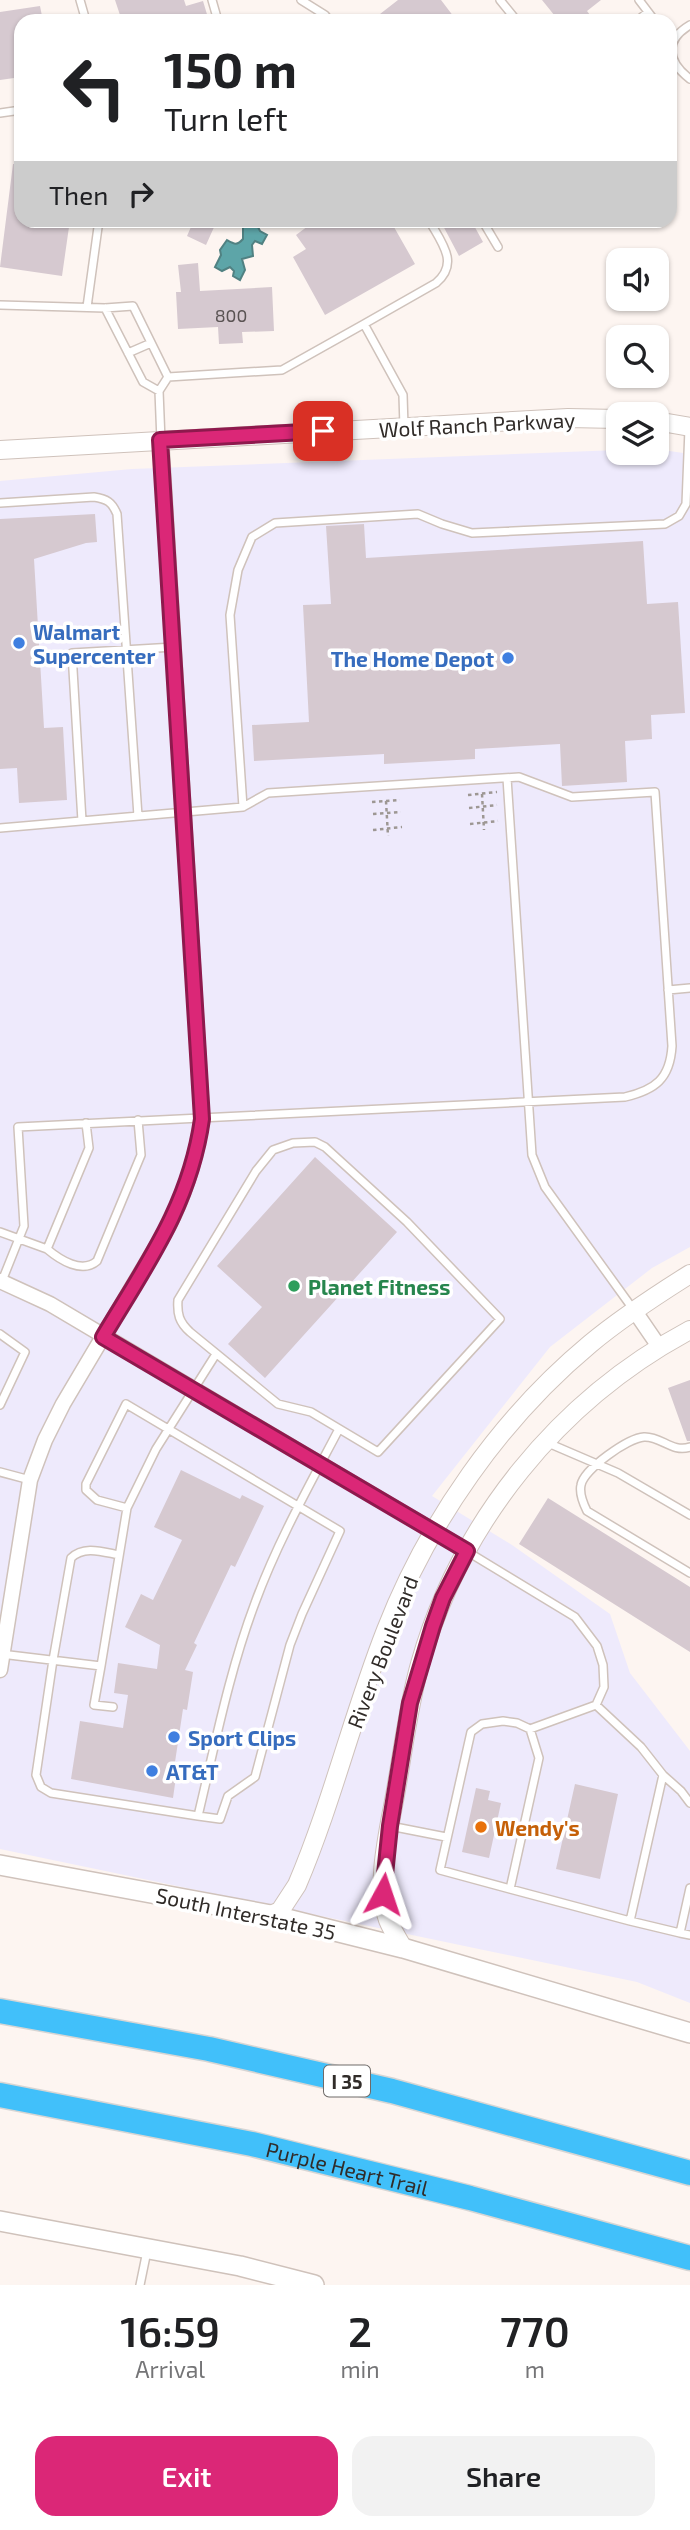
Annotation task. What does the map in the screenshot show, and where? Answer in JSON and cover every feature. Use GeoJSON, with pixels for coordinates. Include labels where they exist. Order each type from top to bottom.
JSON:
{"type":"FeatureCollection","features":[{"type":"Feature","properties":{"kind":"highway","name":"I 35"},"geometry":{"type":"LineString","coordinates":[[0,2011],[209,2049],[392,2091],[690,2173]]}},
{"type":"Feature","properties":{"kind":"highway","name":"Purple Heart Trail"},"geometry":{"type":"LineString","coordinates":[[0,2095],[252,2144],[470,2198],[684,2256]]}},
{"type":"Feature","properties":{"kind":"main road","name":"South Interstate 35"},"geometry":{"type":"LineString","coordinates":[[0,1866],[271,1915],[403,1948],[690,2033]]}},
{"type":"Feature","properties":{"kind":"main road"},"geometry":{"type":"LineString","coordinates":[[0,2221],[240,2266],[314,2285]]}},
{"type":"Feature","properties":{"kind":"street","name":"Wolf Ranch Parkway"},"geometry":{"type":"LineString","coordinates":[[0,450],[568,418],[606,419]]}},
{"type":"Feature","properties":{"kind":"street"},"geometry":{"type":"LineString","coordinates":[[669,423],[690,427]]}},
{"type":"Feature","properties":{"kind":"street"},"geometry":{"type":"LineString","coordinates":[[0,1670],[30,1480],[57,1416],[180,1202],[198,1146],[202,1119],[160,440]]}},
{"type":"Feature","properties":{"kind":"street","name":"Rivery Boulevard"},"geometry":{"type":"LineString","coordinates":[[271,1915],[280,1911],[299,1881],[387,1628],[407,1580],[434,1532],[495,1442],[538,1393],[589,1345],[634,1310],[690,1274]]}},
{"type":"Feature","properties":{"kind":"street"},"geometry":{"type":"LineString","coordinates":[[1,1281],[50,1304],[467,1551]]}},
{"type":"Feature","properties":{"kind":"street"},"geometry":{"type":"LineString","coordinates":[[634,1310],[660,1348]]}},
{"type":"Feature","properties":{"kind":"street","name":"Rivery Boulevard"},"geometry":{"type":"LineString","coordinates":[[403,1948],[388,1922],[383,1894],[390,1826],[410,1703],[420,1664],[443,1598],[467,1551],[506,1489],[544,1441],[596,1393],[690,1330]]}},
{"type":"Feature","properties":{"kind":"lane"},"geometry":{"type":"LineString","coordinates":[[301,0],[323,14]]}},
{"type":"Feature","properties":{"kind":"lane"},"geometry":{"type":"LineString","coordinates":[[500,0],[511,14]]}},
{"type":"Feature","properties":{"kind":"lane"},"geometry":{"type":"LineString","coordinates":[[639,0],[648,12],[646,14]]}},
{"type":"Feature","properties":{"kind":"lane"},"geometry":{"type":"LineString","coordinates":[[677,67],[690,79]]}},
{"type":"Feature","properties":{"kind":"lane"},"geometry":{"type":"LineString","coordinates":[[87,307],[98,228]]}},
{"type":"Feature","properties":{"kind":"lane"},"geometry":{"type":"LineString","coordinates":[[168,377],[282,370],[364,324],[446,275],[449,263],[433,228]]}},
{"type":"Feature","properties":{"kind":"lane"},"geometry":{"type":"LineString","coordinates":[[487,228],[498,247]]}},
{"type":"Feature","properties":{"kind":"lane"},"geometry":{"type":"LineString","coordinates":[[0,305],[105,308],[133,306],[168,377]]}},
{"type":"Feature","properties":{"kind":"lane"},"geometry":{"type":"LineString","coordinates":[[105,308],[143,382],[159,391]]}},
{"type":"Feature","properties":{"kind":"lane"},"geometry":{"type":"LineString","coordinates":[[364,324],[403,396],[404,427]]}},
{"type":"Feature","properties":{"kind":"lane"},"geometry":{"type":"LineString","coordinates":[[128,353],[151,343]]}},
{"type":"Feature","properties":{"kind":"lane"},"geometry":{"type":"LineString","coordinates":[[160,440],[159,391],[168,377]]}},
{"type":"Feature","properties":{"kind":"lane"},"geometry":{"type":"LineString","coordinates":[[243,807],[230,615],[238,569],[252,537],[275,523],[418,514],[472,533],[665,524],[679,516],[686,504],[690,427]]}},
{"type":"Feature","properties":{"kind":"lane"},"geometry":{"type":"LineString","coordinates":[[0,503],[94,496],[113,504],[117,514],[138,816]]}},
{"type":"Feature","properties":{"kind":"lane"},"geometry":{"type":"LineString","coordinates":[[82,821],[72,653],[174,647]]}},
{"type":"Feature","properties":{"kind":"lane"},"geometry":{"type":"LineString","coordinates":[[0,828],[243,807],[268,793],[519,777],[572,797],[655,792],[671,1056],[663,1078],[650,1089],[625,1097],[18,1127],[24,1226],[1,1281]]}},
{"type":"Feature","properties":{"kind":"lane"},"geometry":{"type":"LineString","coordinates":[[507,778],[530,1140],[536,1170],[565,1216],[634,1310]]}},
{"type":"Feature","properties":{"kind":"lane"},"geometry":{"type":"LineString","coordinates":[[668,990],[690,988]]}},
{"type":"Feature","properties":{"kind":"lane"},"geometry":{"type":"LineString","coordinates":[[0,1232],[47,1249],[58,1258],[83,1268],[97,1261],[141,1155],[138,1120]]}},
{"type":"Feature","properties":{"kind":"lane"},"geometry":{"type":"LineString","coordinates":[[47,1249],[89,1148],[86,1123]]}},
{"type":"Feature","properties":{"kind":"lane"},"geometry":{"type":"LineString","coordinates":[[315,1142],[325,1147],[407,1222],[500,1319],[378,1452],[339,1429],[311,1412],[278,1404],[181,1324],[177,1312],[178,1300],[256,1171],[273,1150],[293,1143],[315,1142]]}},
{"type":"Feature","properties":{"kind":"lane"},"geometry":{"type":"LineString","coordinates":[[0,1334],[25,1352],[0,1405]]}},
{"type":"Feature","properties":{"kind":"lane"},"geometry":{"type":"LineString","coordinates":[[113,1707],[94,1705],[127,1508],[168,1428],[216,1353]]}},
{"type":"Feature","properties":{"kind":"lane"},"geometry":{"type":"LineString","coordinates":[[119,1555],[86,1550],[71,1558],[36,1775],[41,1787],[51,1793],[220,1819],[228,1796],[255,1777],[290,1645],[341,1531],[125,1404],[86,1484],[89,1495],[105,1503],[127,1508]]}},
{"type":"Feature","properties":{"kind":"lane"},"geometry":{"type":"LineString","coordinates":[[198,1816],[239,1649],[263,1580],[339,1429]]}},
{"type":"Feature","properties":{"kind":"lane"},"geometry":{"type":"LineString","coordinates":[[690,1447],[678,1450],[647,1437],[638,1438],[596,1464],[586,1473],[581,1485],[582,1500],[587,1511],[690,1573]]}},
{"type":"Feature","properties":{"kind":"lane"},"geometry":{"type":"LineString","coordinates":[[544,1441],[618,1473],[690,1515]]}},
{"type":"Feature","properties":{"kind":"lane"},"geometry":{"type":"LineString","coordinates":[[0,1472],[30,1480]]}},
{"type":"Feature","properties":{"kind":"lane"},"geometry":{"type":"LineString","coordinates":[[678,1508],[690,1503]]}},
{"type":"Feature","properties":{"kind":"lane"},"geometry":{"type":"LineString","coordinates":[[467,1551],[575,1617],[597,1646],[603,1665],[604,1687],[596,1705],[530,1729],[503,1721],[482,1724],[471,1732],[440,1870],[690,1935]]}},
{"type":"Feature","properties":{"kind":"lane"},"geometry":{"type":"LineString","coordinates":[[1,1654],[101,1666]]}},
{"type":"Feature","properties":{"kind":"lane"},"geometry":{"type":"LineString","coordinates":[[596,1705],[641,1747],[690,1803]]}},
{"type":"Feature","properties":{"kind":"lane"},"geometry":{"type":"LineString","coordinates":[[510,1889],[539,1758],[530,1729]]}},
{"type":"Feature","properties":{"kind":"lane"},"geometry":{"type":"LineString","coordinates":[[630,1921],[663,1775]]}},
{"type":"Feature","properties":{"kind":"lane"},"geometry":{"type":"LineString","coordinates":[[681,1791],[690,1791]]}},
{"type":"Feature","properties":{"kind":"lane"},"geometry":{"type":"LineString","coordinates":[[390,1826],[446,1837]]}},
{"type":"Feature","properties":{"kind":"lane"},"geometry":{"type":"LineString","coordinates":[[680,1933],[690,1888]]}},
{"type":"Feature","properties":{"kind":"lane"},"geometry":{"type":"LineString","coordinates":[[140,2285],[147,2248]]}},
{"type":"Feature","properties":{"kind":"path"},"geometry":{"type":"LineString","coordinates":[[468,795],[497,793]]}},
{"type":"Feature","properties":{"kind":"path"},"geometry":{"type":"LineString","coordinates":[[482,794],[484,830]]}},
{"type":"Feature","properties":{"kind":"path"},"geometry":{"type":"LineString","coordinates":[[372,802],[400,800]]}},
{"type":"Feature","properties":{"kind":"path"},"geometry":{"type":"LineString","coordinates":[[386,801],[388,836]]}},
{"type":"Feature","properties":{"kind":"path"},"geometry":{"type":"LineString","coordinates":[[469,808],[498,805]]}},
{"type":"Feature","properties":{"kind":"path"},"geometry":{"type":"LineString","coordinates":[[373,814],[401,812]]}},
{"type":"Feature","properties":{"kind":"path"},"geometry":{"type":"LineString","coordinates":[[470,824],[498,821]]}},
{"type":"Feature","properties":{"kind":"path"},"geometry":{"type":"LineString","coordinates":[[373,830],[402,828]]}},
{"type":"Feature","properties":{"kind":"shaded area"},"geometry":{"type":"Polygon","coordinates":[[[606,450],[606,465],[669,465],[669,451],[690,454],[690,1247],[652,1268],[550,1347],[432,1496],[512,1545],[610,1614],[630,1673],[690,1751],[690,2003],[637,1982],[0,1849],[0,481],[132,469],[606,450]]]}},
{"type":"Feature","properties":{"kind":"water"},"geometry":{"type":"Polygon","coordinates":[[[243,228],[258,228],[267,235],[262,244],[255,241],[252,245],[253,256],[242,259],[245,270],[240,280],[233,276],[234,271],[230,267],[222,271],[215,267],[221,255],[220,250],[227,240],[235,244],[243,239],[243,228]]]}},
{"type":"Feature","properties":{"kind":"building"},"geometry":{"type":"Polygon","coordinates":[[[115,0],[184,0],[186,6],[203,1],[207,14],[120,14],[115,0]]]}},
{"type":"Feature","properties":{"kind":"building"},"geometry":{"type":"Polygon","coordinates":[[[398,0],[441,0],[452,14],[380,14],[398,0]]]}},
{"type":"Feature","properties":{"kind":"building"},"geometry":{"type":"Polygon","coordinates":[[[542,0],[601,0],[587,11],[589,14],[553,14],[542,0]]]}},
{"type":"Feature","properties":{"kind":"building"},"geometry":{"type":"Polygon","coordinates":[[[40,6],[42,14],[14,14],[14,78],[0,80],[0,12],[40,6]]]}},
{"type":"Feature","properties":{"kind":"building"},"geometry":{"type":"Polygon","coordinates":[[[14,164],[14,228],[69,228],[62,276],[0,267],[14,164]]]}},
{"type":"Feature","properties":{"kind":"building"},"geometry":{"type":"Polygon","coordinates":[[[190,228],[214,228],[206,245],[187,236],[190,228]]]}},
{"type":"Feature","properties":{"kind":"building"},"geometry":{"type":"Polygon","coordinates":[[[305,228],[395,228],[415,264],[325,315],[293,257],[306,249],[296,235],[305,228]]]}},
{"type":"Feature","properties":{"kind":"building"},"geometry":{"type":"Polygon","coordinates":[[[444,228],[475,228],[483,242],[459,256],[444,228]]]}},
{"type":"Feature","properties":{"kind":"building"},"geometry":{"type":"Polygon","coordinates":[[[198,263],[200,291],[272,287],[274,331],[242,332],[243,343],[219,344],[218,327],[178,329],[176,292],[181,292],[178,265],[198,263]]]}},
{"type":"Feature","properties":{"kind":"building","name":"Walmart Supercenter"},"geometry":{"type":"Polygon","coordinates":[[[95,514],[97,542],[34,559],[44,728],[63,727],[67,800],[19,803],[17,768],[0,769],[0,519],[95,514]]]}},
{"type":"Feature","properties":{"kind":"building","name":"The Home Depot"},"geometry":{"type":"Polygon","coordinates":[[[364,524],[366,558],[643,541],[647,604],[678,602],[685,713],[651,715],[652,739],[625,741],[627,782],[562,786],[560,744],[475,749],[475,759],[384,764],[384,754],[254,761],[252,725],[309,722],[303,605],[331,604],[326,526],[364,524]]]}},
{"type":"Feature","properties":{"kind":"building","name":"Planet Fitness"},"geometry":{"type":"Polygon","coordinates":[[[315,1157],[397,1232],[265,1378],[228,1344],[262,1307],[217,1266],[315,1157]]]}},
{"type":"Feature","properties":{"kind":"building"},"geometry":{"type":"Polygon","coordinates":[[[690,1380],[690,1441],[687,1441],[668,1388],[690,1380]]]}},
{"type":"Feature","properties":{"kind":"building"},"geometry":{"type":"Polygon","coordinates":[[[181,1470],[240,1499],[242,1495],[264,1506],[235,1567],[231,1565],[194,1643],[197,1645],[185,1670],[193,1672],[187,1710],[183,1709],[173,1798],[71,1779],[80,1721],[123,1728],[128,1695],[114,1693],[118,1663],[157,1669],[160,1645],[125,1627],[141,1594],[153,1600],[182,1540],[154,1527],[181,1470]]]}},
{"type":"Feature","properties":{"kind":"building"},"geometry":{"type":"Polygon","coordinates":[[[548,1498],[690,1587],[690,1652],[519,1544],[548,1498]]]}},
{"type":"Feature","properties":{"kind":"building"},"geometry":{"type":"Polygon","coordinates":[[[575,1784],[618,1794],[600,1879],[556,1869],[575,1784]]]}},
{"type":"Feature","properties":{"kind":"building","name":"Wendy's"},"geometry":{"type":"Polygon","coordinates":[[[476,1788],[490,1791],[488,1800],[501,1803],[489,1858],[462,1852],[476,1788]]]}},
{"type":"Feature","properties":{"kind":"place","name":"Walmart Supercenter"},"geometry":{"type":"Point","coordinates":[19,643]}},
{"type":"Feature","properties":{"kind":"place","name":"The Home Depot"},"geometry":{"type":"Point","coordinates":[508,658]}},
{"type":"Feature","properties":{"kind":"place","name":"Planet Fitness"},"geometry":{"type":"Point","coordinates":[294,1286]}},
{"type":"Feature","properties":{"kind":"place","name":"Sport Clips"},"geometry":{"type":"Point","coordinates":[174,1737]}},
{"type":"Feature","properties":{"kind":"place","name":"AT&T"},"geometry":{"type":"Point","coordinates":[152,1771]}},
{"type":"Feature","properties":{"kind":"place","name":"Wendy's"},"geometry":{"type":"Point","coordinates":[481,1827]}},
{"type":"Feature","properties":{"kind":"route"},"geometry":{"type":"LineString","coordinates":[[323,431],[160,440],[202,1119],[198,1146],[180,1202],[103,1337],[467,1551],[443,1598],[420,1664],[410,1703],[390,1826],[383,1894]]}}]}
